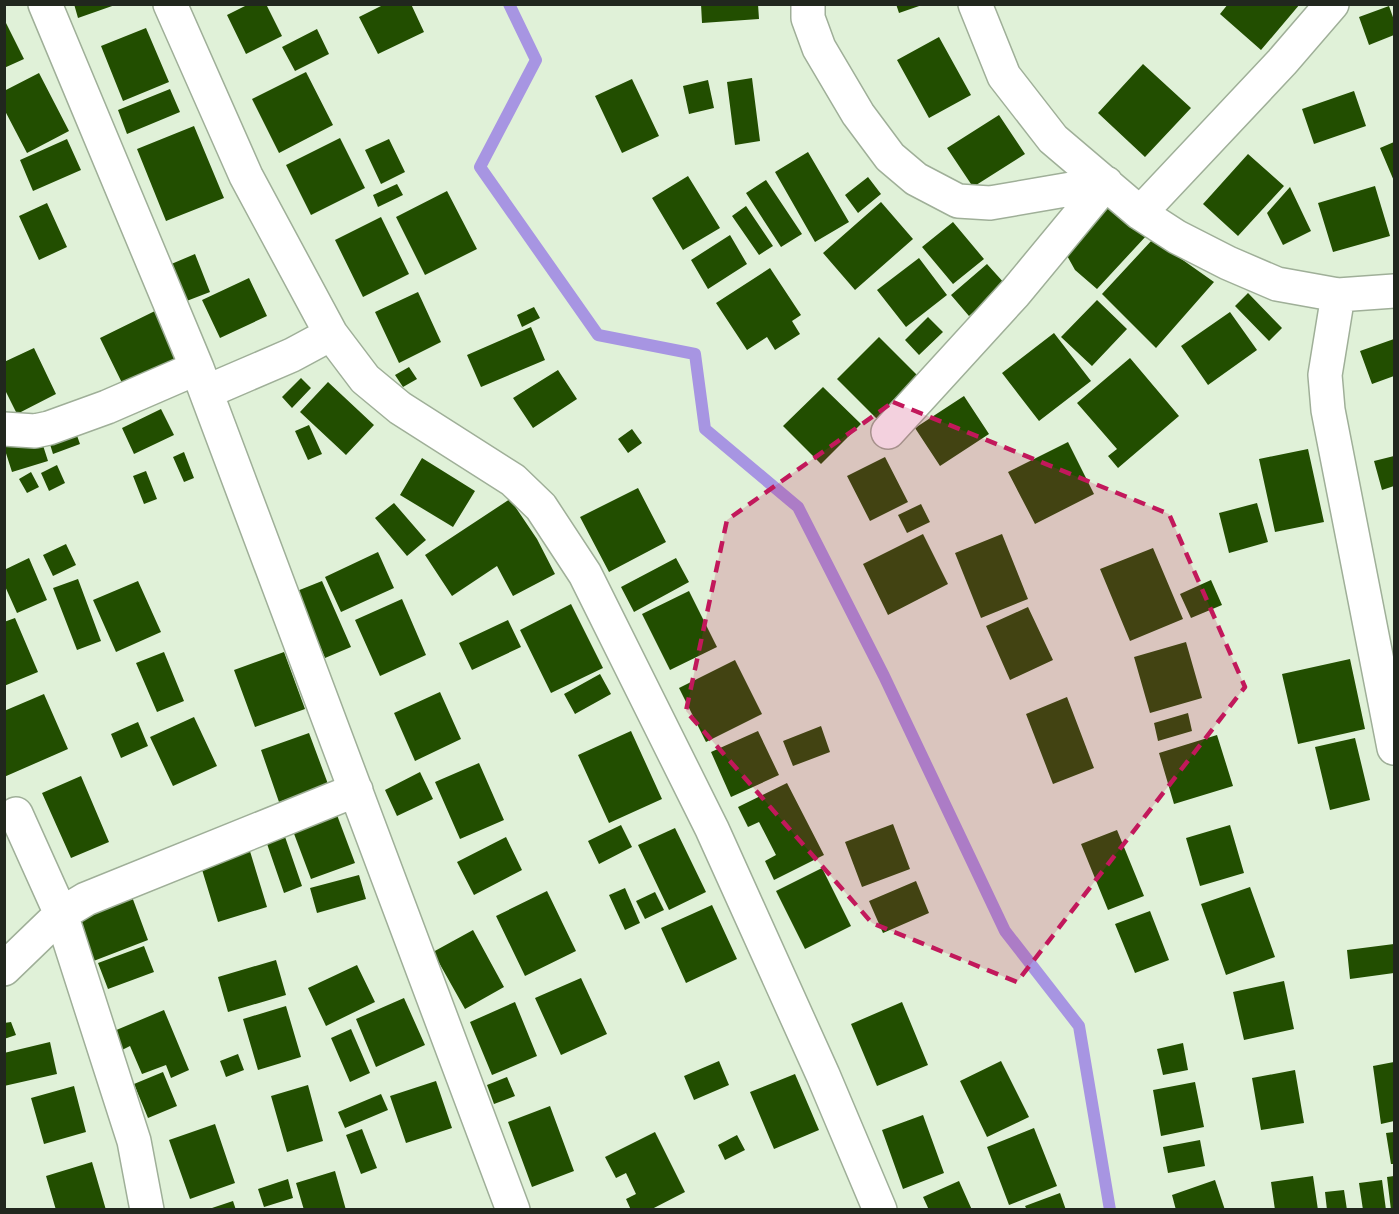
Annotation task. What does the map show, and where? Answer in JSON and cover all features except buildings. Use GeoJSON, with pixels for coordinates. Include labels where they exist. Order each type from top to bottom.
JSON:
{"type":"FeatureCollection","features":[{"type":"Feature","properties":{"kind":"street"},"geometry":{"type":"LineString","coordinates":[[45,4],[201,380],[513,1209]]}},
{"type":"Feature","properties":{"kind":"street"},"geometry":{"type":"LineString","coordinates":[[170,4],[246,176],[331,334],[365,379],[400,408],[513,480],[541,507],[585,574],[712,829],[823,1075],[880,1209]]}},
{"type":"Feature","properties":{"kind":"street"},"geometry":{"type":"LineString","coordinates":[[807,4],[807,18],[819,48],[858,114],[890,157],[916,179],[958,201],[990,203],[1106,183]]}},
{"type":"Feature","properties":{"kind":"street"},"geometry":{"type":"LineString","coordinates":[[975,4],[1004,76],[1053,139],[1140,213],[1177,237],[1228,263],[1277,284],[1338,295],[1395,291]]}},
{"type":"Feature","properties":{"kind":"street"},"geometry":{"type":"LineString","coordinates":[[1140,213],[1282,62],[1332,4]]}},
{"type":"Feature","properties":{"kind":"street"},"geometry":{"type":"LineString","coordinates":[[888,432],[1015,293],[1106,183]]}},
{"type":"Feature","properties":{"kind":"street"},"geometry":{"type":"LineString","coordinates":[[1338,295],[1324,375],[1328,410],[1395,748]]}},
{"type":"Feature","properties":{"kind":"street"},"geometry":{"type":"LineString","coordinates":[[4,429],[35,431],[49,428],[106,407],[292,355],[331,334]]}},
{"type":"Feature","properties":{"kind":"street"},"geometry":{"type":"LineString","coordinates":[[4,969],[61,914],[86,899],[356,790]]}},
{"type":"Feature","properties":{"kind":"street"},"geometry":{"type":"LineString","coordinates":[[16,814],[61,914],[134,1141],[147,1209]]}},
{"type":"Feature","properties":{"kind":"highlighted area"},"geometry":{"type":"Polygon","coordinates":[[[893,402],[1169,514],[1245,687],[1017,982],[872,923],[686,711],[727,520],[893,402]]]}},
{"type":"Feature","properties":{"kind":"waterway"},"geometry":{"type":"LineString","coordinates":[[509,4],[536,60],[480,167],[598,335],[695,354],[705,429],[798,507],[884,676],[1005,931],[1079,1026],[1110,1210]]}}]}
